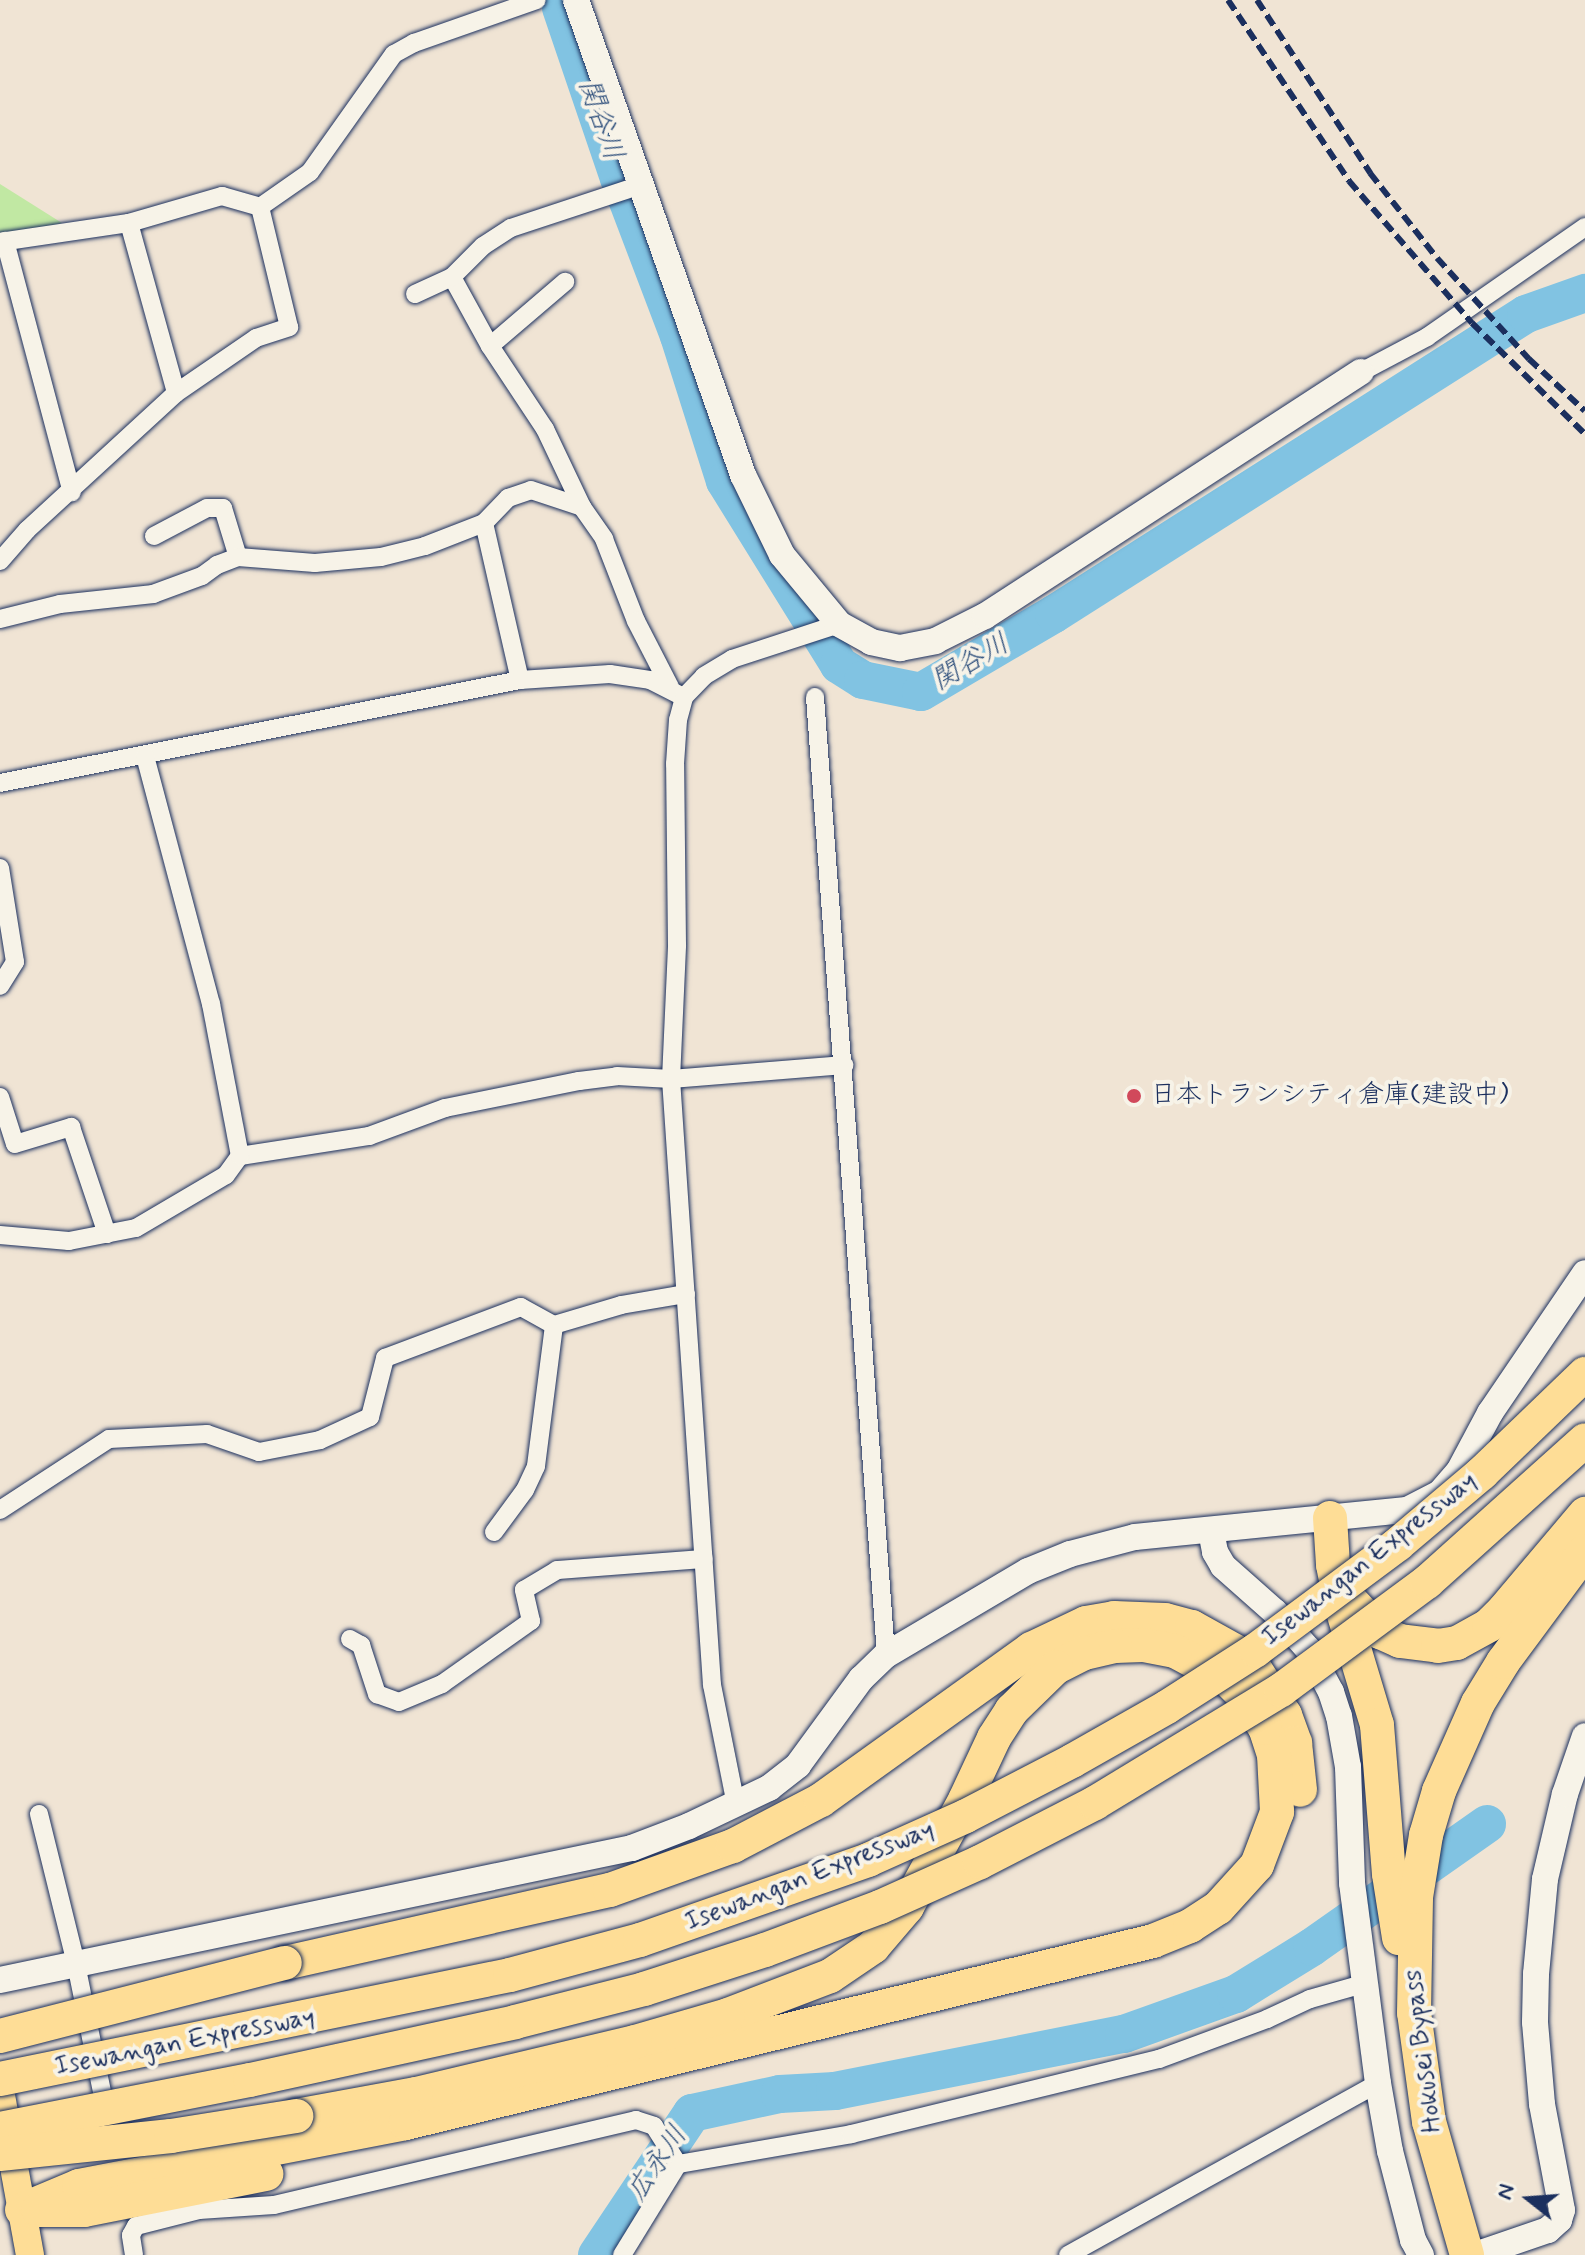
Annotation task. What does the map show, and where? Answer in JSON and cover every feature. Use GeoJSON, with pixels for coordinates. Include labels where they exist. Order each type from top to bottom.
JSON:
{"type":"FeatureCollection","features":[{"type":"Feature","properties":{"kind":"highway","name":"Isewangan Expressway"},"geometry":{"type":"LineString","coordinates":[[0,2079],[510,1975],[655,1936],[882,1854],[966,1816],[1072,1761],[1167,1707],[1256,1650],[1398,1544],[1482,1473],[1585,1374]]}},
{"type":"Feature","properties":{"kind":"highway","name":"Isewangan Expressway"},"geometry":{"type":"LineString","coordinates":[[0,2129],[264,2077],[515,2022],[644,1989],[765,1950],[880,1907],[980,1862],[1095,1803],[1281,1690],[1427,1582],[1585,1440]]}},
{"type":"Feature","properties":{"kind":"highway"},"geometry":{"type":"LineString","coordinates":[[1330,1518],[1341,1578],[1363,1617],[1400,1641],[1438,1646],[1457,1643],[1489,1625],[1585,1514]]}},
{"type":"Feature","properties":{"kind":"highway"},"geometry":{"type":"LineString","coordinates":[[1330,1518],[1333,1565],[1341,1605],[1377,1725],[1387,1850],[1406,1906]]}},
{"type":"Feature","properties":{"kind":"highway"},"geometry":{"type":"LineString","coordinates":[[1433,1828],[1439,1791],[1478,1703],[1503,1662],[1585,1551]]}},
{"type":"Feature","properties":{"kind":"highway"},"geometry":{"type":"LineString","coordinates":[[1406,1906],[1433,1828],[1487,1710],[1543,1633],[1585,1589]]}},
{"type":"Feature","properties":{"kind":"highway"},"geometry":{"type":"LineString","coordinates":[[0,2036],[185,1986],[610,1890],[691,1863],[774,1827],[821,1800],[1001,1668],[1044,1641],[1086,1623],[1114,1618],[1165,1620],[1215,1638],[1255,1669],[1285,1715],[1295,1743],[1300,1773],[1294,1835],[1272,1884],[1235,1922],[1209,1940],[1157,1961],[197,2199],[84,2210],[22,2210]]}},
{"type":"Feature","properties":{"kind":"highway"},"geometry":{"type":"LineString","coordinates":[[0,2154],[171,2136],[265,2121],[539,2066],[753,2006],[830,1976],[873,1947],[892,1928],[934,1860],[994,1738],[1032,1687],[1056,1667],[1084,1653],[1115,1646],[1143,1645],[1175,1651],[1227,1679],[1246,1698],[1265,1728],[1274,1755],[1277,1812],[1257,1865],[1218,1908],[1190,1926],[1153,1941],[406,2123],[79,2186],[22,2210]]}},
{"type":"Feature","properties":{"kind":"highway","name":"Hokusei Bypass"},"geometry":{"type":"LineString","coordinates":[[1406,1906],[1414,2013],[1429,2122],[1467,2255]]}},
{"type":"Feature","properties":{"kind":"main road"},"geometry":{"type":"LineString","coordinates":[[0,2090],[30,2255]]}},
{"type":"Feature","properties":{"kind":"street"},"geometry":{"type":"LineString","coordinates":[[260,207],[310,172],[394,54],[414,43],[537,0]]}},
{"type":"Feature","properties":{"kind":"street"},"geometry":{"type":"LineString","coordinates":[[576,0],[629,190],[743,475],[822,629]]}},
{"type":"Feature","properties":{"kind":"street"},"geometry":{"type":"LineString","coordinates":[[415,294],[452,277],[483,246],[511,228],[629,190]]}},
{"type":"Feature","properties":{"kind":"street"},"geometry":{"type":"LineString","coordinates":[[72,492],[3,242],[129,223],[222,196],[260,207]]}},
{"type":"Feature","properties":{"kind":"street"},"geometry":{"type":"LineString","coordinates":[[0,561],[27,530],[72,492],[176,393],[256,338],[289,327],[260,207]]}},
{"type":"Feature","properties":{"kind":"street"},"geometry":{"type":"LineString","coordinates":[[129,223],[176,393]]}},
{"type":"Feature","properties":{"kind":"street"},"geometry":{"type":"LineString","coordinates":[[677,692],[732,659],[822,629],[900,648],[935,641],[985,616],[1361,372],[1427,337],[1585,227]]}},
{"type":"Feature","properties":{"kind":"street"},"geometry":{"type":"LineString","coordinates":[[452,277],[490,346],[545,429],[582,507],[604,539],[636,621],[677,692],[677,945],[671,1079],[712,1685],[736,1805]]}},
{"type":"Feature","properties":{"kind":"street"},"geometry":{"type":"LineString","coordinates":[[490,346],[565,282]]}},
{"type":"Feature","properties":{"kind":"street"},"geometry":{"type":"LineString","coordinates":[[0,619],[60,604],[153,594],[202,576],[217,565],[238,557],[315,563],[381,557],[425,546],[484,523],[508,498],[531,490],[582,507]]}},
{"type":"Feature","properties":{"kind":"street"},"geometry":{"type":"LineString","coordinates":[[154,536],[207,508],[223,508],[238,557]]}},
{"type":"Feature","properties":{"kind":"street"},"geometry":{"type":"LineString","coordinates":[[484,523],[520,680]]}},
{"type":"Feature","properties":{"kind":"street"},"geometry":{"type":"LineString","coordinates":[[0,783],[520,680],[610,674],[650,680],[677,692]]}},
{"type":"Feature","properties":{"kind":"street"},"geometry":{"type":"LineString","coordinates":[[815,697],[886,1655]]}},
{"type":"Feature","properties":{"kind":"street"},"geometry":{"type":"LineString","coordinates":[[145,756],[211,1004],[240,1156]]}},
{"type":"Feature","properties":{"kind":"street"},"geometry":{"type":"LineString","coordinates":[[0,868],[15,962],[0,986]]}},
{"type":"Feature","properties":{"kind":"street"},"geometry":{"type":"LineString","coordinates":[[0,1235],[69,1241],[136,1228],[226,1175],[240,1156],[369,1136],[445,1108],[579,1081],[617,1076],[671,1079],[844,1065]]}},
{"type":"Feature","properties":{"kind":"street"},"geometry":{"type":"LineString","coordinates":[[0,1097],[15,1144],[71,1127],[107,1234]]}},
{"type":"Feature","properties":{"kind":"street"},"geometry":{"type":"LineString","coordinates":[[0,1980],[632,1848],[769,1788],[798,1765],[861,1679],[886,1655],[1028,1571],[1070,1554],[1135,1537],[1407,1510],[1440,1493],[1459,1471],[1515,1374],[1585,1273]]}},
{"type":"Feature","properties":{"kind":"street"},"geometry":{"type":"LineString","coordinates":[[0,1510],[109,1439],[207,1434],[259,1452],[320,1440],[370,1417],[385,1358],[521,1307],[554,1325],[621,1305],[686,1294]]}},
{"type":"Feature","properties":{"kind":"street"},"geometry":{"type":"LineString","coordinates":[[494,1532],[525,1490],[536,1466],[554,1325]]}},
{"type":"Feature","properties":{"kind":"street"},"geometry":{"type":"LineString","coordinates":[[1211,1531],[1215,1552],[1223,1566],[1293,1631],[1331,1692],[1348,1767],[1352,1883],[1378,2083],[1390,2151],[1413,2240],[1421,2255]]}},
{"type":"Feature","properties":{"kind":"street"},"geometry":{"type":"LineString","coordinates":[[350,1639],[361,1645],[377,1694],[399,1702],[442,1684],[531,1621],[524,1590],[557,1570],[704,1559]]}},
{"type":"Feature","properties":{"kind":"street"},"geometry":{"type":"LineString","coordinates":[[1475,2255],[1548,2230],[1559,2220],[1562,2210],[1542,2104],[1535,2022],[1536,1974],[1545,1879],[1565,1794],[1585,1736]]}},
{"type":"Feature","properties":{"kind":"street"},"geometry":{"type":"LineString","coordinates":[[39,1814],[76,1964],[113,2148]]}},
{"type":"Feature","properties":{"kind":"street"},"geometry":{"type":"LineString","coordinates":[[622,2255],[678,2163],[851,2134],[1159,2059],[1267,2019],[1310,1999],[1363,1984]]}},
{"type":"Feature","properties":{"kind":"street"},"geometry":{"type":"LineString","coordinates":[[1072,2254],[1378,2083]]}},
{"type":"Feature","properties":{"kind":"street"},"geometry":{"type":"LineString","coordinates":[[134,2255],[131,2235],[136,2226],[197,2199],[274,2205],[636,2120],[654,2126],[678,2163]]}},
{"type":"Feature","properties":{"kind":"green space"},"geometry":{"type":"Polygon","coordinates":[[[0,184],[62,223],[0,238],[0,184]]]}},
{"type":"Feature","properties":{"kind":"waterway","name":"関谷川"},"geometry":{"type":"LineString","coordinates":[[561,8],[619,178],[679,336],[725,481],[839,665],[863,680],[921,692],[1054,614],[1526,314],[1585,293]]}},
{"type":"Feature","properties":{"kind":"waterway","name":"広永川"},"geometry":{"type":"LineString","coordinates":[[597,2255],[692,2113],[780,2094],[835,2091],[1124,2034],[1236,1994],[1312,1947],[1487,1824]]}},
{"type":"Feature","properties":{"kind":"railway"},"geometry":{"type":"LineString","coordinates":[[1228,0],[1349,181],[1472,323],[1585,434]]}},
{"type":"Feature","properties":{"kind":"railway"},"geometry":{"type":"LineString","coordinates":[[1257,0],[1370,173],[1437,258],[1529,359],[1585,411]]}},
{"type":"Feature","properties":{"kind":"place","name":"日本トランシティ倉庫(建設中)"},"geometry":{"type":"Point","coordinates":[1134,1096]}}]}
